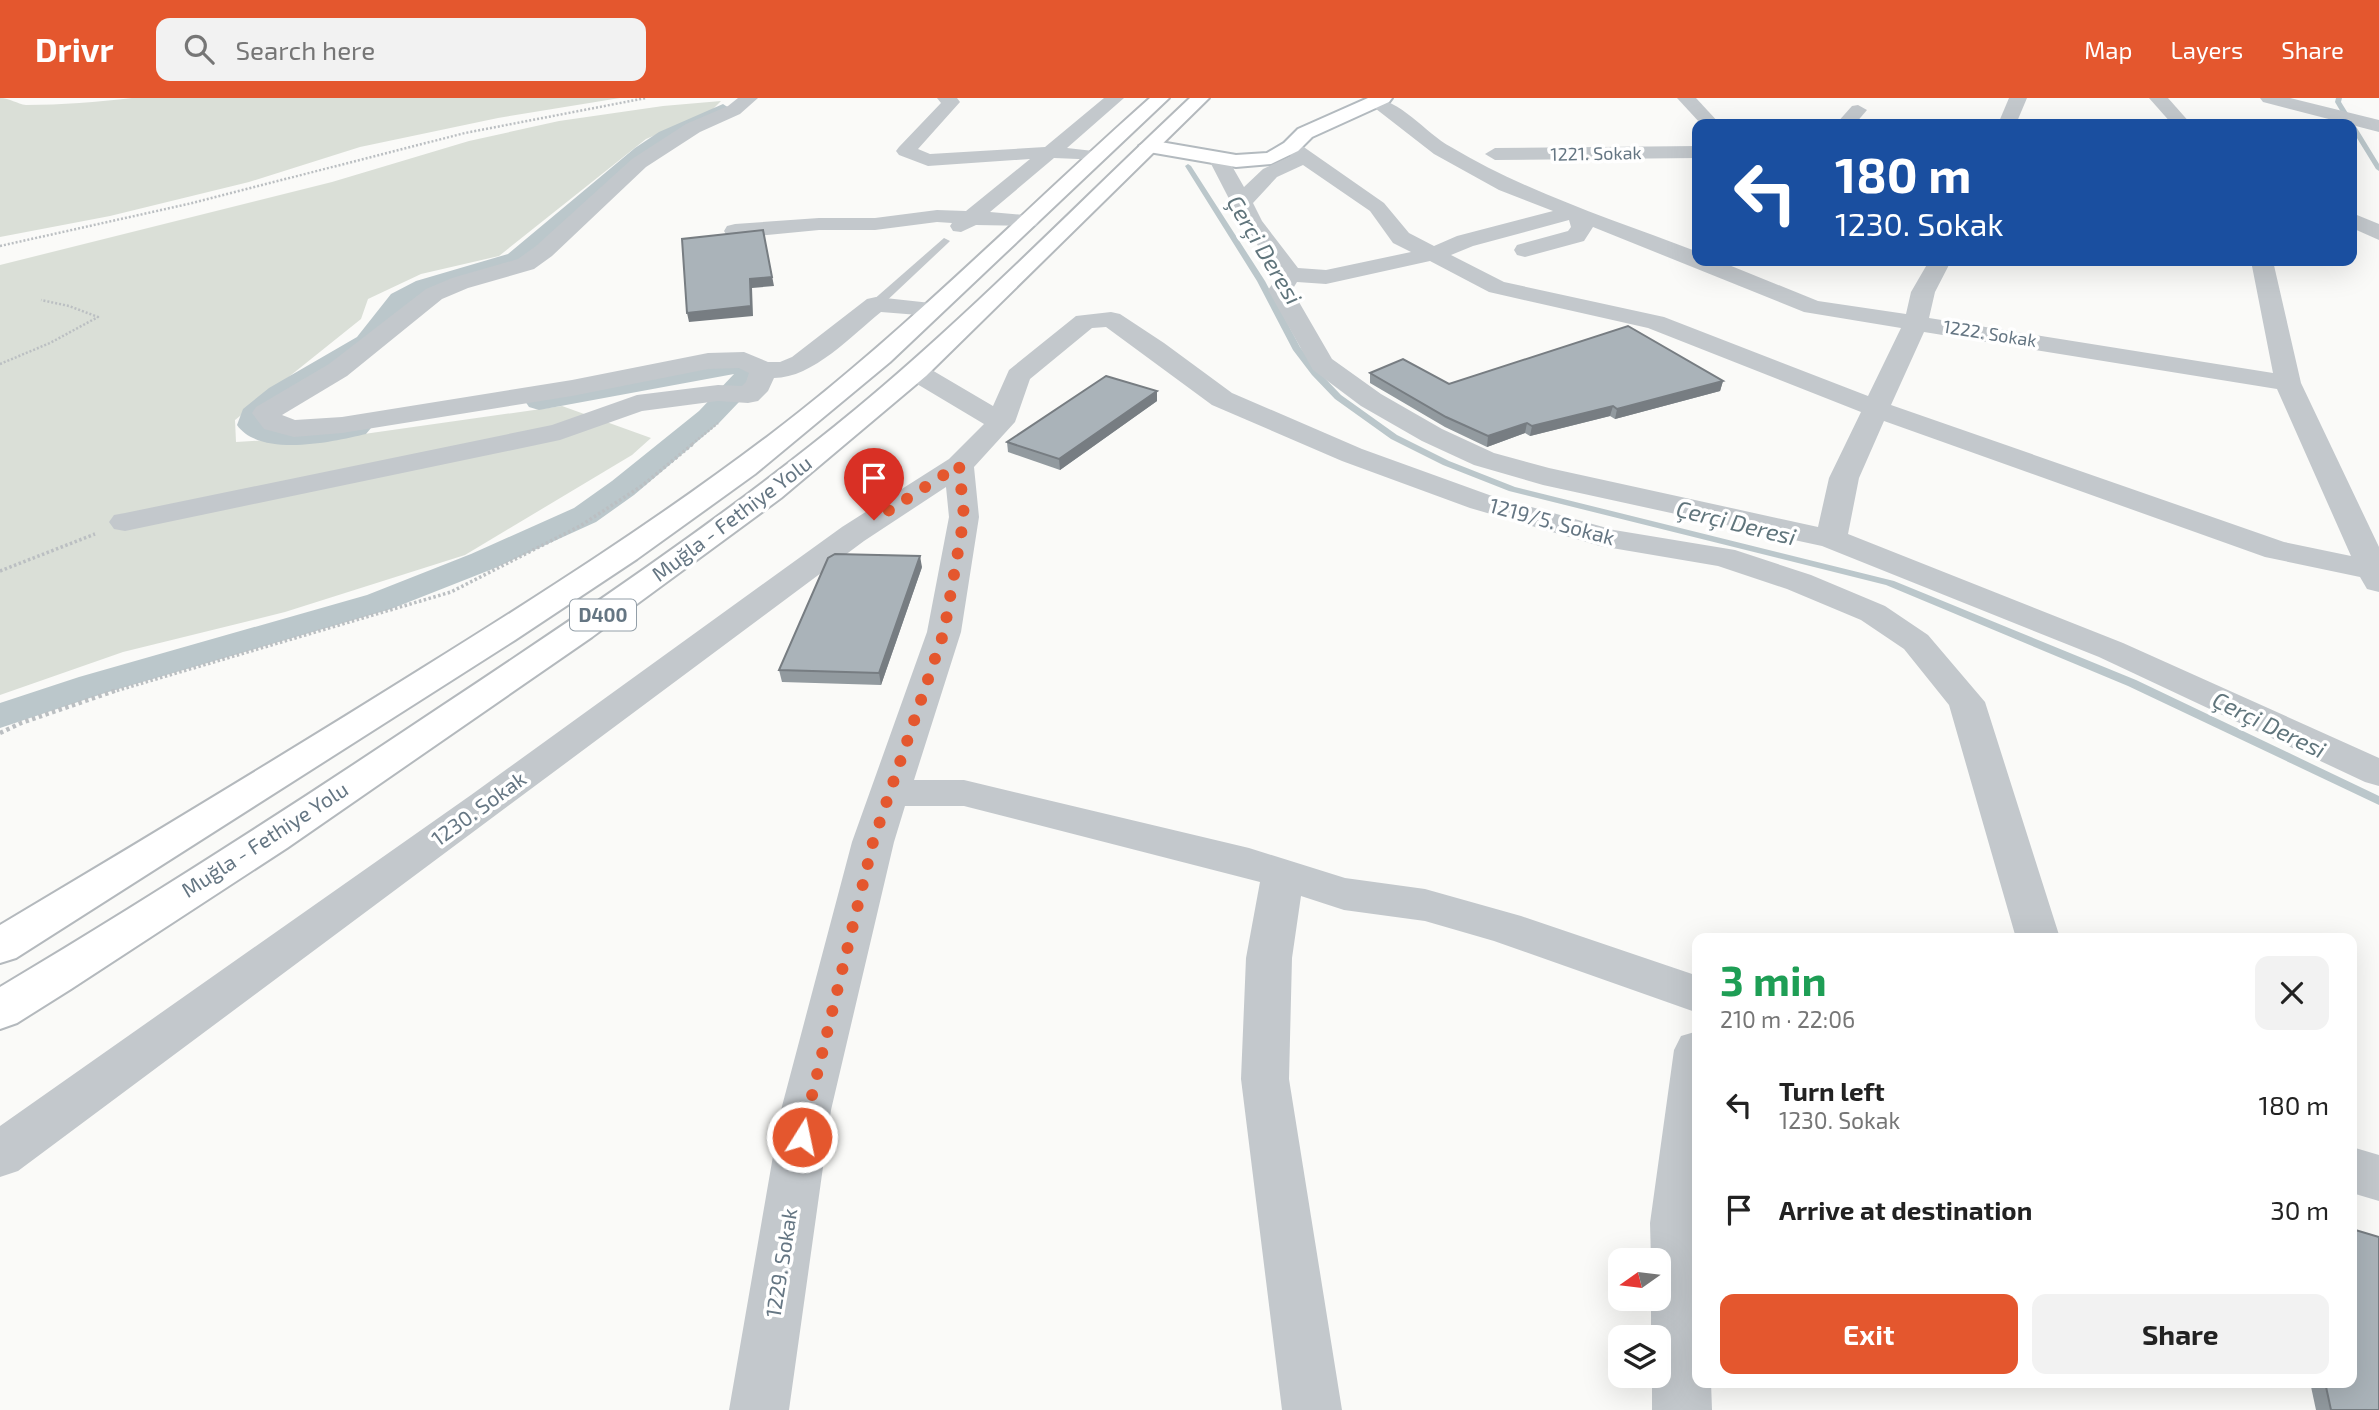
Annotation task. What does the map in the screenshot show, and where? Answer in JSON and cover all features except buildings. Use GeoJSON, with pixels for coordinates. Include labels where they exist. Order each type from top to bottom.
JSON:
{"type":"FeatureCollection","features":[{"type":"Feature","properties":{"kind":"main road","name":"Muğla - Fethiye Yolu"},"geometry":{"type":"LineString","coordinates":[[0,946],[269,783],[609,565],[785,437],[931,309],[1160,98]]}},
{"type":"Feature","properties":{"kind":"main road","name":"Muğla - Fethiye Yolu"},"geometry":{"type":"LineString","coordinates":[[0,1010],[317,808],[642,588],[818,455],[916,372],[1200,98]]}},
{"type":"Feature","properties":{"kind":"main road"},"geometry":{"type":"LineString","coordinates":[[1149,146],[1218,158],[1252,161],[1271,158],[1299,152],[1306,134],[1380,99]]}},
{"type":"Feature","properties":{"kind":"street"},"geometry":{"type":"LineString","coordinates":[[748,98],[734,110],[693,128],[639,163],[544,251],[526,264],[460,283],[434,294],[338,370],[266,413],[274,423],[294,429],[330,426],[572,388],[708,361],[744,360],[763,370],[783,370],[801,363],[876,304],[931,309]]}},
{"type":"Feature","properties":{"kind":"street"},"geometry":{"type":"LineString","coordinates":[[946,98],[951,102],[906,151],[928,160],[1049,152],[1095,156]]}},
{"type":"Feature","properties":{"kind":"street"},"geometry":{"type":"LineString","coordinates":[[944,241],[1115,98]]}},
{"type":"Feature","properties":{"kind":"street"},"geometry":{"type":"LineString","coordinates":[[1686,98],[1706,119]]}},
{"type":"Feature","properties":{"kind":"street"},"geometry":{"type":"LineString","coordinates":[[2009,119],[2018,98]]}},
{"type":"Feature","properties":{"kind":"street"},"geometry":{"type":"LineString","coordinates":[[2158,98],[2177,119]]}},
{"type":"Feature","properties":{"kind":"street"},"geometry":{"type":"LineString","coordinates":[[2269,98],[2352,119]]}},
{"type":"Feature","properties":{"kind":"street","name":"1222. Sokak"},"geometry":{"type":"LineString","coordinates":[[1380,99],[1441,150],[1506,186],[1692,258]]}},
{"type":"Feature","properties":{"kind":"street"},"geometry":{"type":"LineString","coordinates":[[2357,120],[2379,126]]}},
{"type":"Feature","properties":{"kind":"street"},"geometry":{"type":"LineString","coordinates":[[1242,202],[1270,170],[1299,152],[1377,207],[1401,238],[1497,287],[1655,322],[1874,408],[2045,466],[2276,550],[2377,576]]}},
{"type":"Feature","properties":{"kind":"street","name":"1221. Sokak"},"geometry":{"type":"LineString","coordinates":[[1495,155],[1692,152]]}},
{"type":"Feature","properties":{"kind":"street"},"geometry":{"type":"LineString","coordinates":[[1218,158],[1252,222],[1291,275]]}},
{"type":"Feature","properties":{"kind":"street"},"geometry":{"type":"LineString","coordinates":[[1473,226],[1521,215],[1551,204]]}},
{"type":"Feature","properties":{"kind":"street"},"geometry":{"type":"LineString","coordinates":[[1291,275],[1326,277],[1433,254],[1465,240],[1576,212],[1582,227],[1576,236],[1525,250]]}},
{"type":"Feature","properties":{"kind":"street"},"geometry":{"type":"LineString","coordinates":[[735,231],[818,224],[875,225],[937,216],[1028,221]]}},
{"type":"Feature","properties":{"kind":"street"},"geometry":{"type":"LineString","coordinates":[[2357,222],[2379,233]]}},
{"type":"Feature","properties":{"kind":"street","name":"1222. Sokak"},"geometry":{"type":"LineString","coordinates":[[1713,266],[1813,307],[2288,383]]}},
{"type":"Feature","properties":{"kind":"street"},"geometry":{"type":"LineString","coordinates":[[1831,539],[1844,478],[1916,322],[1923,292],[1937,266]]}},
{"type":"Feature","properties":{"kind":"street"},"geometry":{"type":"LineString","coordinates":[[2263,266],[2288,383],[2377,576]]}},
{"type":"Feature","properties":{"kind":"street"},"geometry":{"type":"LineString","coordinates":[[1291,275],[1280,290],[1322,364],[1371,400],[1432,435],[1484,459],[1543,476],[1831,539],[2111,650],[2379,773]]}},
{"type":"Feature","properties":{"kind":"street","name":"1219/5. Sokak"},"geometry":{"type":"LineString","coordinates":[[959,465],[1002,422],[1018,376],[1085,321],[1111,319],[1155,348],[1222,399],[1352,455],[1481,502],[1611,539],[1724,557],[1799,582],[1873,613],[1916,642],[1967,702],[2037,933]]}},
{"type":"Feature","properties":{"kind":"street"},"geometry":{"type":"LineString","coordinates":[[125,522],[497,447],[560,432],[637,403],[718,393],[748,395],[759,385],[763,370]]}},
{"type":"Feature","properties":{"kind":"street"},"geometry":{"type":"LineString","coordinates":[[916,372],[1002,422]]}},
{"type":"Feature","properties":{"kind":"street","name":"1229. Sokak"},"geometry":{"type":"LineString","coordinates":[[759,1410],[806,1110],[873,842],[944,632],[964,517],[959,465]]}},
{"type":"Feature","properties":{"kind":"street","name":"1230. Sokak"},"geometry":{"type":"LineString","coordinates":[[0,1155],[485,805],[853,534],[959,465]]}},
{"type":"Feature","properties":{"kind":"street"},"geometry":{"type":"LineString","coordinates":[[890,793],[964,793],[1249,863],[1344,894],[1425,905],[1505,928],[1692,993]]}},
{"type":"Feature","properties":{"kind":"street"},"geometry":{"type":"LineString","coordinates":[[1283,874],[1269,958],[1265,1079],[1312,1410]]}},
{"type":"Feature","properties":{"kind":"street"},"geometry":{"type":"LineString","coordinates":[[1682,1410],[1677,1223],[1692,1099]]}},
{"type":"Feature","properties":{"kind":"street"},"geometry":{"type":"LineString","coordinates":[[2357,1171],[2379,1178]]}},
{"type":"Feature","properties":{"kind":"lane"},"geometry":{"type":"LineString","coordinates":[[876,304],[944,241]]}},
{"type":"Feature","properties":{"kind":"path"},"geometry":{"type":"LineString","coordinates":[[0,246],[188,204],[465,133],[646,98]]}},
{"type":"Feature","properties":{"kind":"path"},"geometry":{"type":"LineString","coordinates":[[0,364],[50,343],[98,317],[69,306],[41,300]]}},
{"type":"Feature","properties":{"kind":"path"},"geometry":{"type":"LineString","coordinates":[[0,733],[21,723],[138,683],[451,592],[580,526],[643,485],[748,395]]}},
{"type":"Feature","properties":{"kind":"path"},"geometry":{"type":"LineString","coordinates":[[0,571],[125,522]]}},
{"type":"Feature","properties":{"kind":"shaded area"},"geometry":{"type":"Polygon","coordinates":[[[0,98],[26,105],[132,98],[620,98],[498,118],[360,147],[249,182],[110,216],[0,237],[0,98]]]}},
{"type":"Feature","properties":{"kind":"shaded area"},"geometry":{"type":"Polygon","coordinates":[[[721,101],[710,112],[646,139],[499,256],[421,274],[368,299],[361,319],[235,420],[236,442],[364,434],[562,406],[651,438],[632,455],[465,555],[285,612],[123,652],[0,695],[0,265],[332,182],[469,141],[559,121],[663,106],[721,101]]]}},
{"type":"Feature","properties":{"kind":"waterway"},"geometry":{"type":"LineString","coordinates":[[2339,98],[2338,102],[2348,119]]}},
{"type":"Feature","properties":{"kind":"waterway"},"geometry":{"type":"LineString","coordinates":[[356,428],[296,437],[277,436],[252,425],[253,415],[279,394],[366,343],[400,299],[425,286],[516,259],[642,152],[666,136],[723,110]]}},
{"type":"Feature","properties":{"kind":"waterway"},"geometry":{"type":"LineString","coordinates":[[2357,133],[2379,169]]}},
{"type":"Feature","properties":{"kind":"waterway","name":"Çerçi Deresi"},"geometry":{"type":"LineString","coordinates":[[1188,166],[1261,281],[1296,348],[1315,373],[1338,397],[1394,437],[1446,463],[1512,489],[1890,583],[2132,683],[2379,801]]}},
{"type":"Feature","properties":{"kind":"waterway"},"geometry":{"type":"LineString","coordinates":[[0,716],[92,685],[379,602],[483,561],[585,515],[623,488],[709,417],[749,375],[742,366],[734,366],[539,401]]}},
{"type":"Feature","properties":{"kind":"route"},"geometry":{"type":"LineString","coordinates":[[802,1137],[806,1110],[873,842],[944,632],[964,517],[959,465],[874,520]]}}]}
